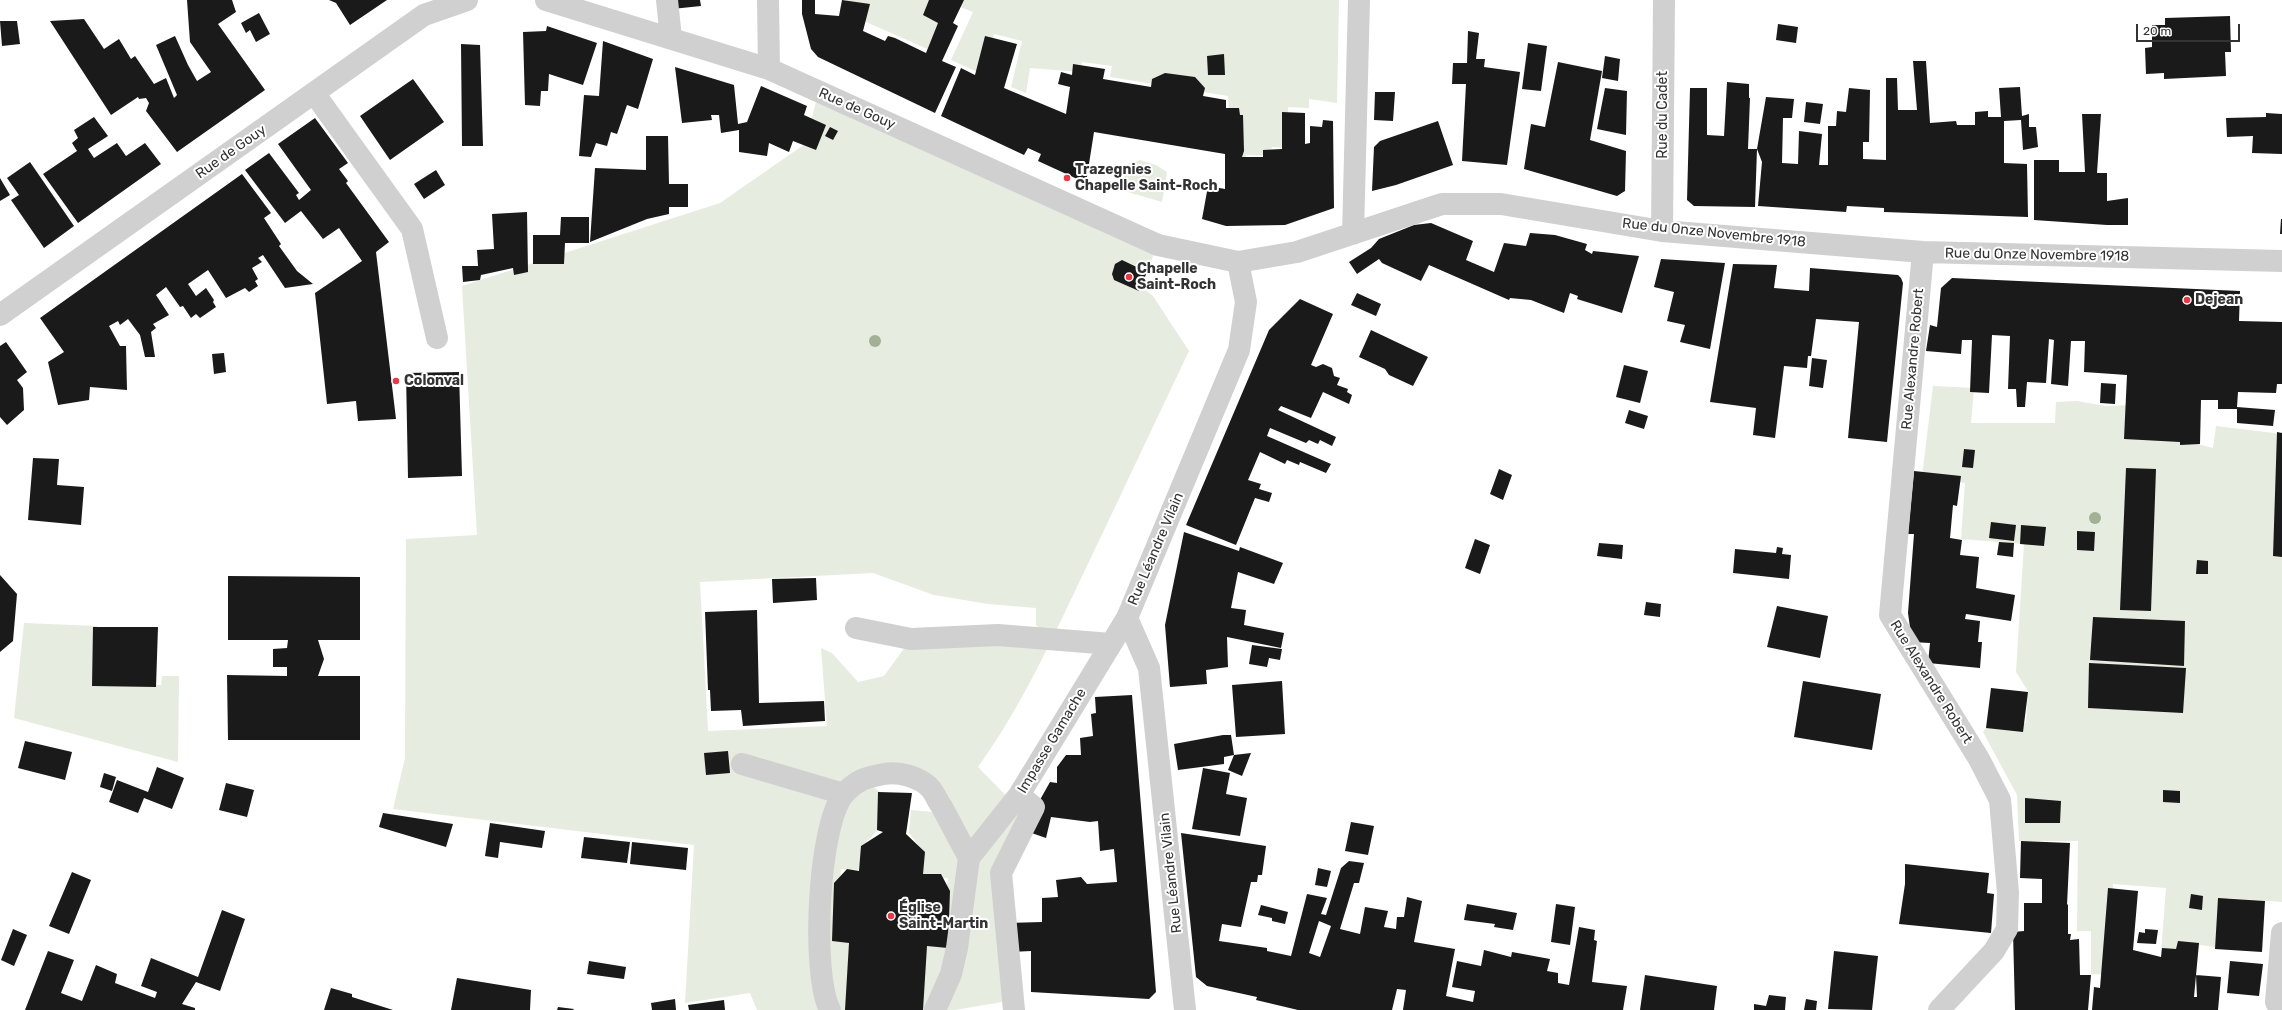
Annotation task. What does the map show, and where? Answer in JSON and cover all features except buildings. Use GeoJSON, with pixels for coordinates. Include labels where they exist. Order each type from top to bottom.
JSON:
{"type":"FeatureCollection","features":[{"type":"Feature","properties":{"kind":"street","name":"Rue de Gouy"},"geometry":{"type":"LineString","coordinates":[[0,315],[424,14],[467,0]]}},
{"type":"Feature","properties":{"kind":"street","name":"Rue de Gouy"},"geometry":{"type":"LineString","coordinates":[[546,0],[770,69],[1158,245]]}},
{"type":"Feature","properties":{"kind":"street"},"geometry":{"type":"LineString","coordinates":[[667,0],[671,38]]}},
{"type":"Feature","properties":{"kind":"street"},"geometry":{"type":"LineString","coordinates":[[768,0],[770,69]]}},
{"type":"Feature","properties":{"kind":"street"},"geometry":{"type":"LineString","coordinates":[[1353,234],[1359,0]]}},
{"type":"Feature","properties":{"kind":"street","name":"Rue du Cadet"},"geometry":{"type":"LineString","coordinates":[[1662,231],[1664,0]]}},
{"type":"Feature","properties":{"kind":"street"},"geometry":{"type":"LineString","coordinates":[[314,93],[412,229],[436,338]]}},
{"type":"Feature","properties":{"kind":"street","name":"Rue du Onze Novembre 1918"},"geometry":{"type":"LineString","coordinates":[[1158,245],[1238,262],[1297,252],[1442,204],[1501,204],[1662,231],[1923,252],[2282,261]]}},
{"type":"Feature","properties":{"kind":"street","name":"Rue Alexandre Robert"},"geometry":{"type":"LineString","coordinates":[[1923,252],[1890,615],[1979,759],[2000,800],[2008,893],[2007,929],[1994,951],[1939,1010]]}},
{"type":"Feature","properties":{"kind":"street","name":"Rue Léandre Vilain"},"geometry":{"type":"LineString","coordinates":[[1185,1010],[1149,668],[1126,618],[1239,350],[1246,302],[1238,262]]}},
{"type":"Feature","properties":{"kind":"street","name":"Impasse Gamache"},"geometry":{"type":"LineString","coordinates":[[935,1010],[951,974],[957,948],[969,858],[989,830],[1017,799],[1126,618]]}},
{"type":"Feature","properties":{"kind":"street"},"geometry":{"type":"LineString","coordinates":[[856,628],[911,639],[998,635],[1111,644]]}},
{"type":"Feature","properties":{"kind":"street"},"geometry":{"type":"LineString","coordinates":[[742,764],[844,794]]}},
{"type":"Feature","properties":{"kind":"street"},"geometry":{"type":"LineString","coordinates":[[830,1010],[826,1003],[821,966],[820,919],[822,878],[831,823],[844,794],[862,778],[891,773],[911,776],[931,788],[969,858]]}},
{"type":"Feature","properties":{"kind":"street"},"geometry":{"type":"LineString","coordinates":[[1014,1010],[1001,873],[1034,807],[1017,799]]}},
{"type":"Feature","properties":{"kind":"street"},"geometry":{"type":"LineString","coordinates":[[2280,1010],[2276,1002],[2282,933]]}},
{"type":"Feature","properties":{"kind":"shaded area"},"geometry":{"type":"Polygon","coordinates":[[[847,0],[1339,0],[1337,103],[1309,99],[1309,108],[1288,107],[1288,148],[1272,147],[1269,156],[1246,155],[1244,169],[1231,151],[1228,96],[1110,77],[1112,66],[1082,62],[1080,72],[1030,68],[1026,93],[1011,87],[1022,41],[994,34],[982,74],[951,60],[973,12],[953,4],[932,51],[848,14],[847,0]]]}},
{"type":"Feature","properties":{"kind":"shaded area"},"geometry":{"type":"Polygon","coordinates":[[[816,102],[1158,245],[1140,286],[1153,296],[1189,351],[1036,671],[1009,720],[978,767],[1028,818],[1001,873],[1014,1000],[955,1010],[920,1010],[925,945],[942,946],[948,878],[921,876],[923,851],[909,833],[911,810],[944,813],[931,788],[863,778],[881,793],[878,830],[862,846],[860,870],[841,869],[835,937],[854,939],[848,1010],[757,1010],[750,993],[685,1003],[694,845],[393,809],[405,758],[406,539],[477,535],[462,286],[720,203],[805,144],[816,102]],[[873,573],[700,582],[708,731],[827,726],[821,648],[832,653],[858,682],[884,676],[911,639],[1051,639],[1036,625],[1036,608],[988,604],[934,595],[873,573]]]}},
{"type":"Feature","properties":{"kind":"shaded area"},"geometry":{"type":"Polygon","coordinates":[[[1140,160],[1156,165],[1167,172],[1162,202],[1121,190],[1127,164],[1140,160]]]}},
{"type":"Feature","properties":{"kind":"shaded area"},"geometry":{"type":"Polygon","coordinates":[[[1933,386],[1974,388],[1971,423],[2055,423],[2056,402],[2077,401],[2106,406],[2131,405],[2177,439],[2213,448],[2216,426],[2282,434],[2282,902],[2227,898],[2223,948],[2184,943],[2183,954],[2161,953],[2166,888],[2113,884],[2108,975],[2091,974],[2091,931],[2077,931],[2078,841],[2019,841],[2017,795],[1983,732],[1991,720],[2026,723],[2028,691],[2016,672],[2024,544],[1961,539],[1965,483],[1922,477],[1933,386]]]}},
{"type":"Feature","properties":{"kind":"shaded area"},"geometry":{"type":"Polygon","coordinates":[[[24,623],[97,626],[97,685],[161,685],[162,676],[179,676],[178,762],[14,718],[24,623]]]}},
{"type":"Feature","properties":{"kind":"place","name":"Trazegnies Chapelle Saint-Roch"},"geometry":{"type":"Point","coordinates":[1067,178]}},
{"type":"Feature","properties":{"kind":"place","name":"Chapelle Saint-Roch"},"geometry":{"type":"Point","coordinates":[1129,277]}},
{"type":"Feature","properties":{"kind":"place","name":"Dejean"},"geometry":{"type":"Point","coordinates":[2187,300]}},
{"type":"Feature","properties":{"kind":"place","name":"Colonval"},"geometry":{"type":"Point","coordinates":[396,381]}},
{"type":"Feature","properties":{"kind":"place","name":"Église Saint-Martin"},"geometry":{"type":"Point","coordinates":[891,916]}}]}
